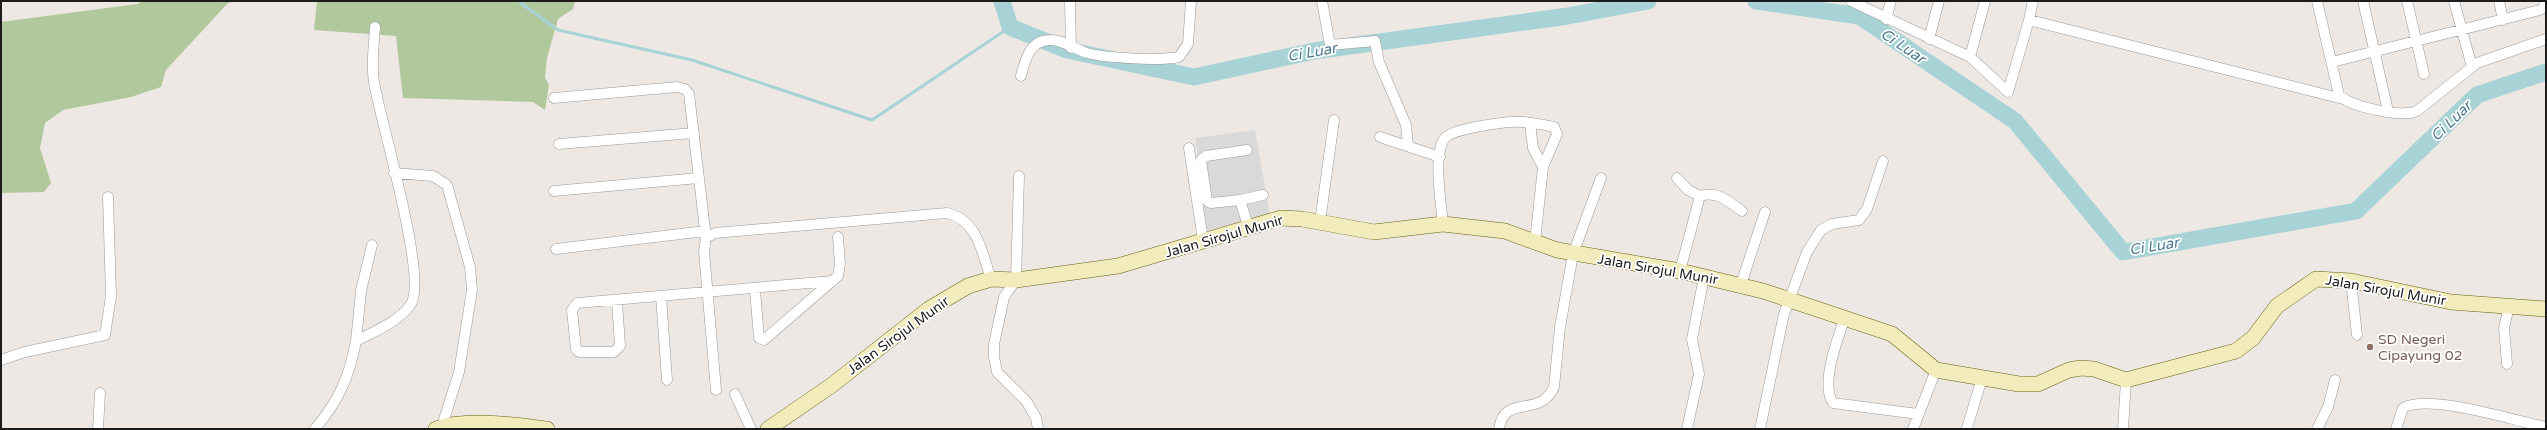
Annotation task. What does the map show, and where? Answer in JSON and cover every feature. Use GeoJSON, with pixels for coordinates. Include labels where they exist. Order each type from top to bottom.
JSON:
{"type":"FeatureCollection","features":[{"type":"Feature","properties":{"kind":"street"},"geometry":{"type":"LineString","coordinates":[[1070,1],[1071,48]]}},
{"type":"Feature","properties":{"kind":"street"},"geometry":{"type":"LineString","coordinates":[[1021,76],[1027,54],[1043,42],[1058,41],[1071,48],[1118,58],[1179,57],[1188,44],[1191,1]]}},
{"type":"Feature","properties":{"kind":"street"},"geometry":{"type":"LineString","coordinates":[[1322,1],[1330,45],[1375,41],[1379,62],[1396,105],[1406,125],[1408,146]]}},
{"type":"Feature","properties":{"kind":"street"},"geometry":{"type":"LineString","coordinates":[[1851,1],[1886,19],[1970,57],[2008,92],[2033,1]]}},
{"type":"Feature","properties":{"kind":"street"},"geometry":{"type":"LineString","coordinates":[[1886,19],[1891,1]]}},
{"type":"Feature","properties":{"kind":"street"},"geometry":{"type":"LineString","coordinates":[[1929,39],[1939,1]]}},
{"type":"Feature","properties":{"kind":"street"},"geometry":{"type":"LineString","coordinates":[[1970,57],[1985,1]]}},
{"type":"Feature","properties":{"kind":"street"},"geometry":{"type":"LineString","coordinates":[[2317,1],[2339,95],[2343,99]]}},
{"type":"Feature","properties":{"kind":"street"},"geometry":{"type":"LineString","coordinates":[[2363,1],[2376,51],[2388,111]]}},
{"type":"Feature","properties":{"kind":"street"},"geometry":{"type":"LineString","coordinates":[[2407,1],[2424,74]]}},
{"type":"Feature","properties":{"kind":"street"},"geometry":{"type":"LineString","coordinates":[[2454,1],[2472,67]]}},
{"type":"Feature","properties":{"kind":"street"},"geometry":{"type":"LineString","coordinates":[[2499,1],[2503,20]]}},
{"type":"Feature","properties":{"kind":"street"},"geometry":{"type":"LineString","coordinates":[[2332,62],[2462,31],[2540,10],[2544,7],[2545,1]]}},
{"type":"Feature","properties":{"kind":"street"},"geometry":{"type":"LineString","coordinates":[[2029,20],[2388,111],[2410,115],[2466,74],[2472,67],[2486,59],[2546,39]]}},
{"type":"Feature","properties":{"kind":"street"},"geometry":{"type":"LineString","coordinates":[[356,341],[389,323],[411,304],[414,293],[412,260],[374,80],[375,27]]}},
{"type":"Feature","properties":{"kind":"street"},"geometry":{"type":"LineString","coordinates":[[554,98],[677,87],[685,89],[689,94],[706,234],[704,251],[706,293],[716,390]]}},
{"type":"Feature","properties":{"kind":"street"},"geometry":{"type":"LineString","coordinates":[[1320,222],[1334,120]]}},
{"type":"Feature","properties":{"kind":"street"},"geometry":{"type":"LineString","coordinates":[[1530,123],[1533,148],[1543,167]]}},
{"type":"Feature","properties":{"kind":"street"},"geometry":{"type":"LineString","coordinates":[[1443,224],[1440,157],[1443,140],[1452,133],[1491,125],[1530,123],[1554,127],[1557,131],[1543,167],[1535,242]]}},
{"type":"Feature","properties":{"kind":"street"},"geometry":{"type":"LineString","coordinates":[[559,144],[694,134]]}},
{"type":"Feature","properties":{"kind":"street"},"geometry":{"type":"LineString","coordinates":[[1380,137],[1440,157]]}},
{"type":"Feature","properties":{"kind":"street"},"geometry":{"type":"LineString","coordinates":[[1189,148],[1202,240]]}},
{"type":"Feature","properties":{"kind":"street"},"geometry":{"type":"LineString","coordinates":[[1247,150],[1206,156],[1201,160],[1207,201],[1211,203],[1240,200],[1263,195]]}},
{"type":"Feature","properties":{"kind":"street"},"geometry":{"type":"LineString","coordinates":[[1760,429],[1788,300],[1808,252],[1821,230],[1832,224],[1847,223],[1859,220],[1867,209],[1882,161]]}},
{"type":"Feature","properties":{"kind":"street"},"geometry":{"type":"LineString","coordinates":[[394,173],[433,176],[447,186],[470,267],[472,301],[459,372],[440,428],[482,424],[547,429]]}},
{"type":"Feature","properties":{"kind":"street"},"geometry":{"type":"LineString","coordinates":[[1019,176],[1016,280],[1004,296],[994,344],[997,372],[1027,402],[1036,418],[1038,429]]}},
{"type":"Feature","properties":{"kind":"street"},"geometry":{"type":"LineString","coordinates":[[554,191],[699,178]]}},
{"type":"Feature","properties":{"kind":"street"},"geometry":{"type":"LineString","coordinates":[[1499,429],[1500,421],[1507,412],[1543,402],[1550,395],[1556,378],[1560,326],[1573,254],[1601,178]]}},
{"type":"Feature","properties":{"kind":"street"},"geometry":{"type":"LineString","coordinates":[[1677,178],[1688,190],[1700,196],[1707,194],[1718,195],[1742,211]]}},
{"type":"Feature","properties":{"kind":"street"},"geometry":{"type":"LineString","coordinates":[[1680,271],[1700,196]]}},
{"type":"Feature","properties":{"kind":"street"},"geometry":{"type":"LineString","coordinates":[[1,360],[25,352],[105,335],[111,296],[108,197]]}},
{"type":"Feature","properties":{"kind":"street"},"geometry":{"type":"LineString","coordinates":[[1240,200],[1248,226]]}},
{"type":"Feature","properties":{"kind":"street"},"geometry":{"type":"LineString","coordinates":[[1741,284],[1765,212]]}},
{"type":"Feature","properties":{"kind":"street"},"geometry":{"type":"LineString","coordinates":[[556,249],[715,232],[947,213],[966,220],[975,234],[991,279]]}},
{"type":"Feature","properties":{"kind":"street","name":"Jalan Sirojul Munir"},"geometry":{"type":"LineString","coordinates":[[768,429],[832,385],[929,308],[968,286],[991,279],[1016,280],[1118,266],[1248,226],[1281,218],[1320,222],[1374,232],[1443,224],[1505,231],[1573,254],[1680,271],[1741,284],[1892,334],[1936,370],[2036,385],[2069,370],[2081,368],[2094,369],[2126,380],[2241,349],[2253,338],[2276,306],[2311,282],[2330,278],[2451,302],[2546,309]]}},
{"type":"Feature","properties":{"kind":"street"},"geometry":{"type":"LineString","coordinates":[[755,290],[759,338],[764,340],[833,281],[840,271],[838,237]]}},
{"type":"Feature","properties":{"kind":"street"},"geometry":{"type":"LineString","coordinates":[[315,429],[342,390],[350,368],[356,341],[361,290],[372,245]]}},
{"type":"Feature","properties":{"kind":"street"},"geometry":{"type":"LineString","coordinates":[[1687,429],[1698,374],[1692,339],[1704,277]]}},
{"type":"Feature","properties":{"kind":"street"},"geometry":{"type":"LineString","coordinates":[[617,301],[620,346],[618,349],[614,352],[579,352],[576,349],[572,310],[573,305],[662,296],[755,290],[833,281]]}},
{"type":"Feature","properties":{"kind":"street"},"geometry":{"type":"LineString","coordinates":[[2351,281],[2357,335]]}},
{"type":"Feature","properties":{"kind":"street"},"geometry":{"type":"LineString","coordinates":[[803,285],[805,305]]}},
{"type":"Feature","properties":{"kind":"street"},"geometry":{"type":"LineString","coordinates":[[662,296],[667,380]]}},
{"type":"Feature","properties":{"kind":"street"},"geometry":{"type":"LineString","coordinates":[[2507,364],[2504,328],[2509,306]]}},
{"type":"Feature","properties":{"kind":"street"},"geometry":{"type":"LineString","coordinates":[[1845,318],[1830,369],[1829,392],[1833,402],[1918,414]]}},
{"type":"Feature","properties":{"kind":"street"},"geometry":{"type":"LineString","coordinates":[[1913,429],[1936,370]]}},
{"type":"Feature","properties":{"kind":"street"},"geometry":{"type":"LineString","coordinates":[[1967,428],[1982,378]]}},
{"type":"Feature","properties":{"kind":"street"},"geometry":{"type":"LineString","coordinates":[[2123,429],[2126,380]]}},
{"type":"Feature","properties":{"kind":"street"},"geometry":{"type":"LineString","coordinates":[[2317,429],[2328,407],[2335,380]]}},
{"type":"Feature","properties":{"kind":"street"},"geometry":{"type":"LineString","coordinates":[[98,429],[100,393]]}},
{"type":"Feature","properties":{"kind":"street"},"geometry":{"type":"LineString","coordinates":[[735,394],[750,429]]}},
{"type":"Feature","properties":{"kind":"street"},"geometry":{"type":"LineString","coordinates":[[2396,429],[2403,408],[2429,405],[2473,409],[2546,427]]}},
{"type":"Feature","properties":{"kind":"shaded area"},"geometry":{"type":"Polygon","coordinates":[[[1255,130],[1270,216],[1207,230],[1195,138],[1255,130]]]}},
{"type":"Feature","properties":{"kind":"green space"},"geometry":{"type":"Polygon","coordinates":[[[143,1],[233,1],[227,4],[166,70],[161,87],[131,97],[63,110],[45,123],[40,148],[51,183],[44,192],[1,193],[1,22],[137,4],[143,1]]]}},
{"type":"Feature","properties":{"kind":"green space"},"geometry":{"type":"Polygon","coordinates":[[[317,1],[575,1],[573,9],[558,19],[547,58],[545,78],[549,85],[545,110],[533,102],[403,98],[396,36],[314,30],[317,1]]]}},
{"type":"Feature","properties":{"kind":"waterway"},"geometry":{"type":"LineString","coordinates":[[518,1],[558,30],[692,60],[872,120],[1010,27]]}},
{"type":"Feature","properties":{"kind":"waterway","name":"Ci Luar"},"geometry":{"type":"LineString","coordinates":[[1002,1],[1010,27],[1067,50],[1194,77],[1314,51],[1568,16],[1648,1]]}},
{"type":"Feature","properties":{"kind":"waterway","name":"Ci Luar"},"geometry":{"type":"LineString","coordinates":[[1756,1],[1859,16],[2015,121],[2123,252],[2356,211],[2477,95],[2546,72]]}},
{"type":"Feature","properties":{"kind":"place","name":"SD Negeri Cipayung 02"},"geometry":{"type":"Point","coordinates":[2370,347]}}]}
